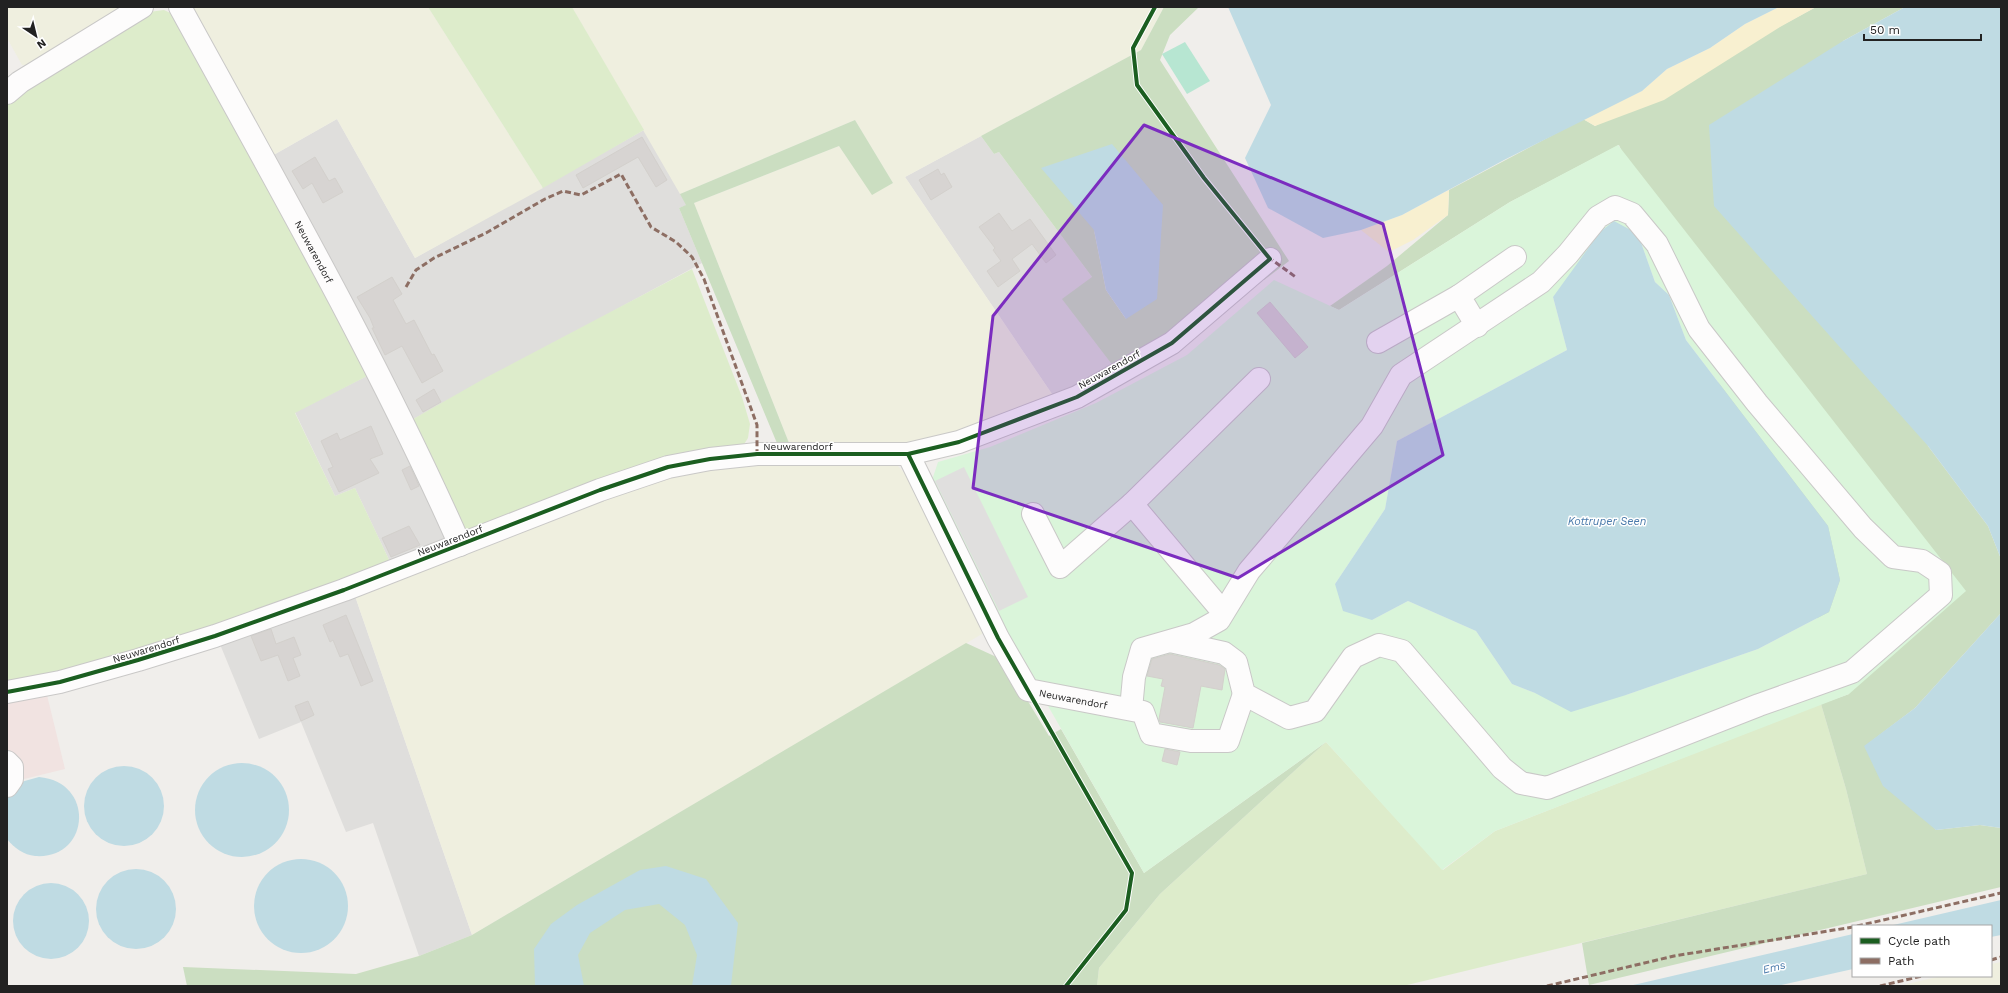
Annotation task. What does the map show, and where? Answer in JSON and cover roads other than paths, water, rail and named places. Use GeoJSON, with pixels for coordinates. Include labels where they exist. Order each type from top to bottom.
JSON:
{"type":"FeatureCollection","features":[{"type":"Feature","properties":{"kind":"street"},"geometry":{"type":"LineString","coordinates":[[7,93],[20,82],[142,7]]}},
{"type":"Feature","properties":{"kind":"street","name":"Neuwarendorf"},"geometry":{"type":"LineString","coordinates":[[180,7],[363,340],[437,492],[460,545]]}},
{"type":"Feature","properties":{"kind":"street"},"geometry":{"type":"LineString","coordinates":[[1170,641],[1224,653],[1236,662],[1244,694],[1228,741],[1191,740],[1151,734],[1137,710],[1134,677],[1142,649],[1194,634],[1219,620],[1249,571],[1372,426],[1401,375],[1477,326],[1541,282],[1568,254],[1598,217],[1615,208],[1632,214],[1657,244],[1699,329],[1757,403],[1863,528],[1894,557],[1922,561],[1940,573],[1941,595],[1852,672],[1759,705],[1547,788],[1521,783],[1502,768],[1402,651],[1379,645],[1353,657],[1315,711],[1289,718],[1244,694]]}},
{"type":"Feature","properties":{"kind":"street"},"geometry":{"type":"LineString","coordinates":[[1378,342],[1458,296],[1515,257]]}},
{"type":"Feature","properties":{"kind":"street","name":"Neuwarendorf"},"geometry":{"type":"LineString","coordinates":[[7,692],[60,682],[215,636],[344,590],[600,490],[668,467],[710,459],[757,454],[908,454],[959,442],[1077,397],[1172,343],[1270,259]]}},
{"type":"Feature","properties":{"kind":"street"},"geometry":{"type":"LineString","coordinates":[[1458,296],[1477,326]]}},
{"type":"Feature","properties":{"kind":"street"},"geometry":{"type":"LineString","coordinates":[[1033,514],[1060,567],[1132,504],[1259,379]]}},
{"type":"Feature","properties":{"kind":"street","name":"Neuwarendorf"},"geometry":{"type":"LineString","coordinates":[[908,454],[998,638],[1028,690],[1137,710]]}},
{"type":"Feature","properties":{"kind":"street"},"geometry":{"type":"LineString","coordinates":[[1132,504],[1223,612]]}},
{"type":"Feature","properties":{"kind":"street"},"geometry":{"type":"LineString","coordinates":[[7,762],[12,767],[12,779],[7,786]]}},
{"type":"Feature","properties":{"kind":"water"},"geometry":{"type":"Polygon","coordinates":[[[1228,7],[1779,7],[1745,24],[1710,48],[1667,69],[1642,91],[1504,160],[1402,215],[1361,230],[1323,238],[1268,208],[1245,158],[1271,105],[1228,7]]]}},
{"type":"Feature","properties":{"kind":"water"},"geometry":{"type":"Polygon","coordinates":[[[1905,7],[2001,7],[2001,559],[1988,526],[1928,446],[1714,206],[1709,125],[1843,41],[1905,7]]]}},
{"type":"Feature","properties":{"kind":"water"},"geometry":{"type":"Polygon","coordinates":[[[1112,144],[1163,205],[1157,299],[1126,319],[1106,290],[1094,230],[1041,168],[1112,144]]]}},
{"type":"Feature","properties":{"kind":"water","name":"Kottruper Seen"},"geometry":{"type":"Polygon","coordinates":[[[1614,221],[1638,234],[1655,282],[1669,295],[1686,340],[1828,526],[1840,580],[1829,612],[1758,649],[1626,695],[1571,712],[1535,693],[1512,684],[1476,631],[1408,601],[1372,620],[1343,611],[1335,584],[1385,509],[1397,441],[1567,350],[1553,297],[1600,232],[1614,221]]]}},
{"type":"Feature","properties":{"kind":"water"},"geometry":{"type":"Polygon","coordinates":[[[2001,613],[2001,828],[1980,825],[1936,830],[1883,786],[1864,746],[1915,708],[2001,613]]]}},
{"type":"Feature","properties":{"kind":"water"},"geometry":{"type":"Polygon","coordinates":[[[242,763],[260,767],[275,777],[285,792],[289,810],[285,828],[275,843],[260,853],[242,857],[224,853],[209,843],[199,828],[195,810],[199,792],[209,777],[224,767],[242,763]]]}},
{"type":"Feature","properties":{"kind":"water"},"geometry":{"type":"Polygon","coordinates":[[[124,766],[139,769],[152,778],[161,791],[164,806],[161,821],[152,834],[139,843],[124,846],[109,843],[96,834],[87,821],[84,806],[87,791],[96,778],[109,769],[124,766]]]}},
{"type":"Feature","properties":{"kind":"water"},"geometry":{"type":"Polygon","coordinates":[[[39,777],[57,782],[70,792],[77,805],[79,820],[75,834],[67,846],[53,854],[35,856],[20,850],[7,839],[7,795],[21,782],[39,777]]]}},
{"type":"Feature","properties":{"kind":"water"},"geometry":{"type":"Polygon","coordinates":[[[301,859],[319,862],[334,873],[345,888],[348,906],[345,924],[334,939],[319,950],[301,953],[283,950],[268,939],[257,924],[254,906],[257,888],[268,873],[283,862],[301,859]]]}},
{"type":"Feature","properties":{"kind":"water"},"geometry":{"type":"Polygon","coordinates":[[[666,866],[706,879],[738,923],[731,986],[692,986],[697,955],[685,925],[659,904],[625,910],[590,933],[578,955],[584,986],[535,986],[534,949],[551,924],[577,905],[640,870],[666,866]]]}},
{"type":"Feature","properties":{"kind":"water"},"geometry":{"type":"Polygon","coordinates":[[[136,869],[151,872],[164,881],[173,894],[176,909],[173,924],[164,937],[151,946],[136,949],[121,946],[108,937],[99,924],[96,909],[99,894],[108,881],[121,872],[136,869]]]}},
{"type":"Feature","properties":{"kind":"water"},"geometry":{"type":"Polygon","coordinates":[[[51,883],[66,886],[78,894],[86,906],[89,921],[86,936],[78,948],[66,956],[51,959],[36,956],[24,948],[16,936],[13,921],[16,906],[24,894],[36,886],[51,883]]]}},
{"type":"Feature","properties":{"kind":"water"},"geometry":{"type":"Polygon","coordinates":[[[2001,900],[2001,935],[1992,937],[1992,925],[1893,925],[2001,900]]]}},
{"type":"Feature","properties":{"kind":"water","name":"Ems"},"geometry":{"type":"Polygon","coordinates":[[[1852,934],[1852,969],[1777,986],[1629,986],[1852,934]]]}}]}
